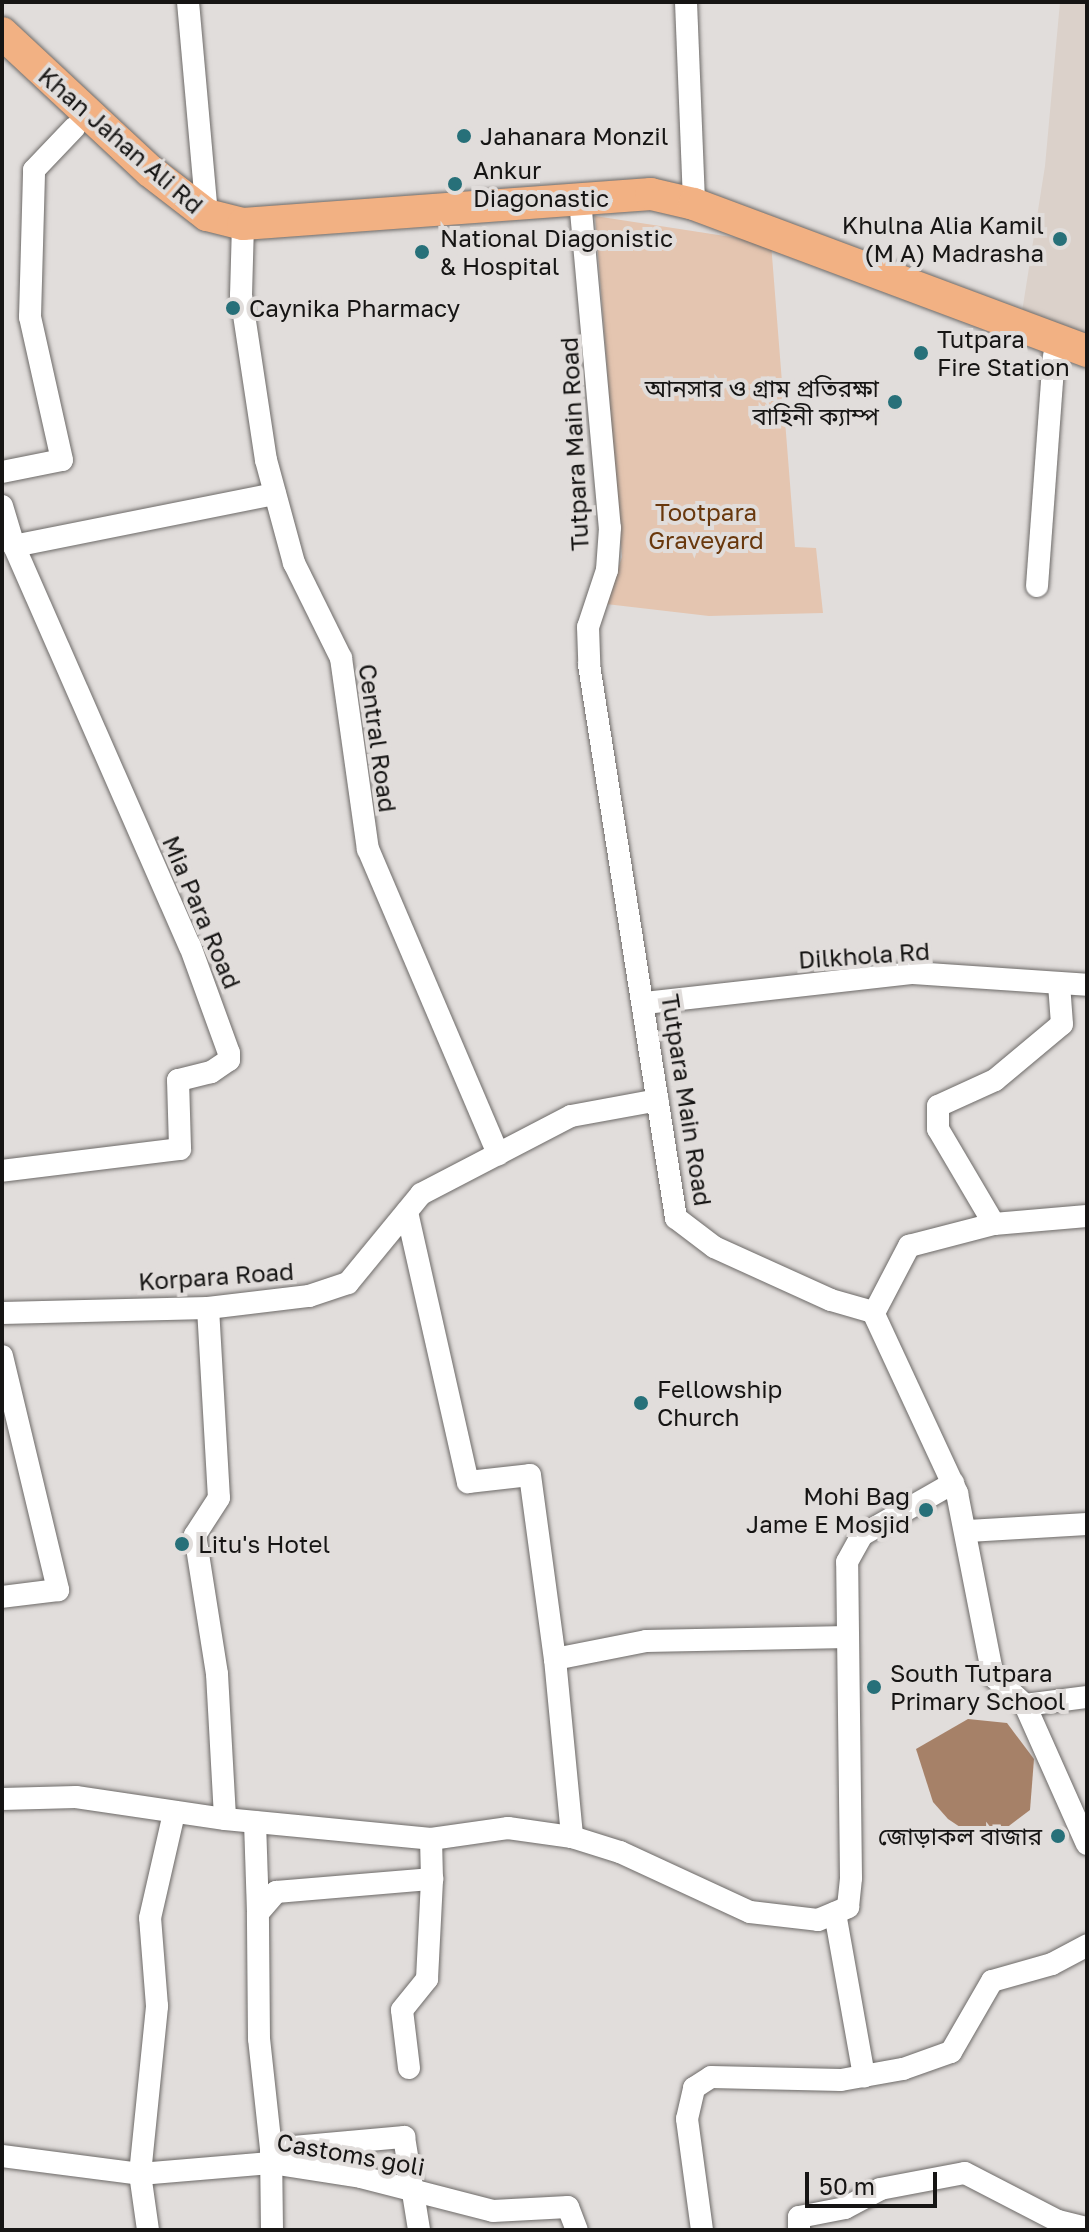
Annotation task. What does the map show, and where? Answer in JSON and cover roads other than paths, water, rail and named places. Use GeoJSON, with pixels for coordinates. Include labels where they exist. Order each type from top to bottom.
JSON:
{"type":"FeatureCollection","features":[{"type":"Feature","properties":{"kind":"highway","name":"Khan Jahan Ali Rd"},"geometry":{"type":"LineString","coordinates":[[2,33],[150,171],[207,215],[243,233]]}},
{"type":"Feature","properties":{"kind":"highway","name":"Khan Jahan Ali Rd"},"geometry":{"type":"LineString","coordinates":[[2,59],[74,128],[193,231],[243,233],[580,206],[651,194],[694,204],[1087,351]]}},
{"type":"Feature","properties":{"kind":"highway","name":"Khan Jahan Ali Rd"},"geometry":{"type":"LineString","coordinates":[[580,206],[648,208],[690,216],[1087,369]]}},
{"type":"Feature","properties":{"kind":"street"},"geometry":{"type":"LineString","coordinates":[[188,2],[207,215]]}},
{"type":"Feature","properties":{"kind":"street"},"geometry":{"type":"LineString","coordinates":[[686,2],[694,204]]}},
{"type":"Feature","properties":{"kind":"street"},"geometry":{"type":"LineString","coordinates":[[2,472],[62,460],[30,317],[34,170],[74,128]]}},
{"type":"Feature","properties":{"kind":"street","name":"Tutpara Main Road"},"geometry":{"type":"LineString","coordinates":[[580,206],[610,528],[607,570],[588,627],[589,665],[645,1003],[676,1218],[714,1247],[831,1300],[874,1313]]}},
{"type":"Feature","properties":{"kind":"street","name":"Central Road"},"geometry":{"type":"LineString","coordinates":[[243,233],[241,295],[275,494],[294,563],[341,658],[368,849],[498,1154]]}},
{"type":"Feature","properties":{"kind":"street"},"geometry":{"type":"LineString","coordinates":[[1037,586],[1054,357]]}},
{"type":"Feature","properties":{"kind":"street"},"geometry":{"type":"LineString","coordinates":[[14,546],[275,494]]}},
{"type":"Feature","properties":{"kind":"street","name":"Mia Para Road"},"geometry":{"type":"LineString","coordinates":[[2,506],[14,546],[190,946],[229,1060],[211,1072],[178,1080],[180,1149],[2,1171]]}},
{"type":"Feature","properties":{"kind":"street","name":"Dilkhola Rd"},"geometry":{"type":"LineString","coordinates":[[645,1003],[913,973],[1087,985]]}},
{"type":"Feature","properties":{"kind":"street"},"geometry":{"type":"LineString","coordinates":[[994,1224],[938,1129],[938,1106],[995,1080],[1062,1024],[1059,984]]}},
{"type":"Feature","properties":{"kind":"street","name":"Korpara Road"},"geometry":{"type":"LineString","coordinates":[[2,1313],[208,1308],[309,1296],[348,1283],[421,1194],[571,1116],[658,1100]]}},
{"type":"Feature","properties":{"kind":"street"},"geometry":{"type":"LineString","coordinates":[[407,1212],[468,1482],[530,1475],[555,1659],[572,1837]]}},
{"type":"Feature","properties":{"kind":"street"},"geometry":{"type":"LineString","coordinates":[[1087,1216],[994,1224],[909,1246],[874,1313],[953,1483],[968,1531],[988,1662],[993,1676],[1025,1705],[1078,1801],[1087,1844]]}},
{"type":"Feature","properties":{"kind":"street"},"geometry":{"type":"LineString","coordinates":[[208,1308],[219,1498],[195,1535],[217,1674],[225,1819]]}},
{"type":"Feature","properties":{"kind":"street"},"geometry":{"type":"LineString","coordinates":[[2,1356],[58,1590],[2,1597]]}},
{"type":"Feature","properties":{"kind":"street"},"geometry":{"type":"LineString","coordinates":[[2,1799],[76,1797],[174,1813],[431,1839],[508,1828],[572,1837],[620,1852],[750,1912],[818,1920],[848,1907],[851,1878],[847,1562],[862,1535],[953,1483]]}},
{"type":"Feature","properties":{"kind":"street"},"geometry":{"type":"LineString","coordinates":[[968,1531],[1087,1524]]}},
{"type":"Feature","properties":{"kind":"street"},"geometry":{"type":"LineString","coordinates":[[555,1659],[646,1641],[848,1637]]}},
{"type":"Feature","properties":{"kind":"street"},"geometry":{"type":"LineString","coordinates":[[1025,1705],[1087,1697]]}},
{"type":"Feature","properties":{"kind":"street"},"geometry":{"type":"LineString","coordinates":[[148,2230],[140,2174],[157,2006],[150,1918],[174,1813]]}},
{"type":"Feature","properties":{"kind":"street"},"geometry":{"type":"LineString","coordinates":[[255,1822],[259,2039],[271,2156],[272,2230]]}},
{"type":"Feature","properties":{"kind":"street"},"geometry":{"type":"LineString","coordinates":[[409,2068],[402,2010],[427,1979],[431,1839]]}},
{"type":"Feature","properties":{"kind":"street"},"geometry":{"type":"LineString","coordinates":[[258,1913],[276,1892],[432,1879]]}},
{"type":"Feature","properties":{"kind":"street"},"geometry":{"type":"LineString","coordinates":[[835,1913],[864,2076]]}},
{"type":"Feature","properties":{"kind":"street"},"geometry":{"type":"LineString","coordinates":[[702,2230],[687,2119],[694,2088],[711,2077],[864,2076],[903,2069],[951,2052],[992,1981],[1052,1964],[1087,1945]]}},
{"type":"Feature","properties":{"kind":"street"},"geometry":{"type":"LineString","coordinates":[[271,2156],[404,2137],[419,2230]]}},
{"type":"Feature","properties":{"kind":"street","name":"Castoms goli"},"geometry":{"type":"LineString","coordinates":[[2,2156],[140,2174],[271,2156],[493,2211],[568,2207],[577,2230]]}},
{"type":"Feature","properties":{"kind":"street"},"geometry":{"type":"LineString","coordinates":[[799,2230],[799,2217],[845,2208],[880,2189],[965,2173],[1058,2221],[1087,2228]]}},
{"type":"Feature","properties":{"kind":"place","name":"Jahanara Monzil"},"geometry":{"type":"Point","coordinates":[464,136]}},
{"type":"Feature","properties":{"kind":"place","name":"Ankur Diagonastic"},"geometry":{"type":"Point","coordinates":[455,184]}},
{"type":"Feature","properties":{"kind":"place","name":"Khulna Alia Kamil (M A) Madrasha"},"geometry":{"type":"Point","coordinates":[1060,239]}},
{"type":"Feature","properties":{"kind":"place","name":"National Diagonistic & Hospital"},"geometry":{"type":"Point","coordinates":[422,252]}},
{"type":"Feature","properties":{"kind":"place","name":"Caynika Pharmacy"},"geometry":{"type":"Point","coordinates":[233,308]}},
{"type":"Feature","properties":{"kind":"place","name":"Tutpara Fire Station"},"geometry":{"type":"Point","coordinates":[921,353]}},
{"type":"Feature","properties":{"kind":"place","name":"আনসার ও গ্রাম প্রতিরক্ষা বাহিনী ক্যাম্প"},"geometry":{"type":"Point","coordinates":[895,402]}},
{"type":"Feature","properties":{"kind":"place","name":"Fellowship Church"},"geometry":{"type":"Point","coordinates":[641,1403]}},
{"type":"Feature","properties":{"kind":"place","name":"Mohi Bag Jame E Mosjid"},"geometry":{"type":"Point","coordinates":[926,1510]}},
{"type":"Feature","properties":{"kind":"place","name":"Litu's Hotel"},"geometry":{"type":"Point","coordinates":[182,1544]}},
{"type":"Feature","properties":{"kind":"place","name":"South Tutpara Primary School"},"geometry":{"type":"Point","coordinates":[874,1687]}},
{"type":"Feature","properties":{"kind":"place","name":"জোড়াকল বাজার"},"geometry":{"type":"Point","coordinates":[1058,1836]}},
{"type":"Feature","properties":{"kind":"park label","name":"Tootpara Graveyard"},"geometry":{"type":"Point","coordinates":[706,526]}}]}
